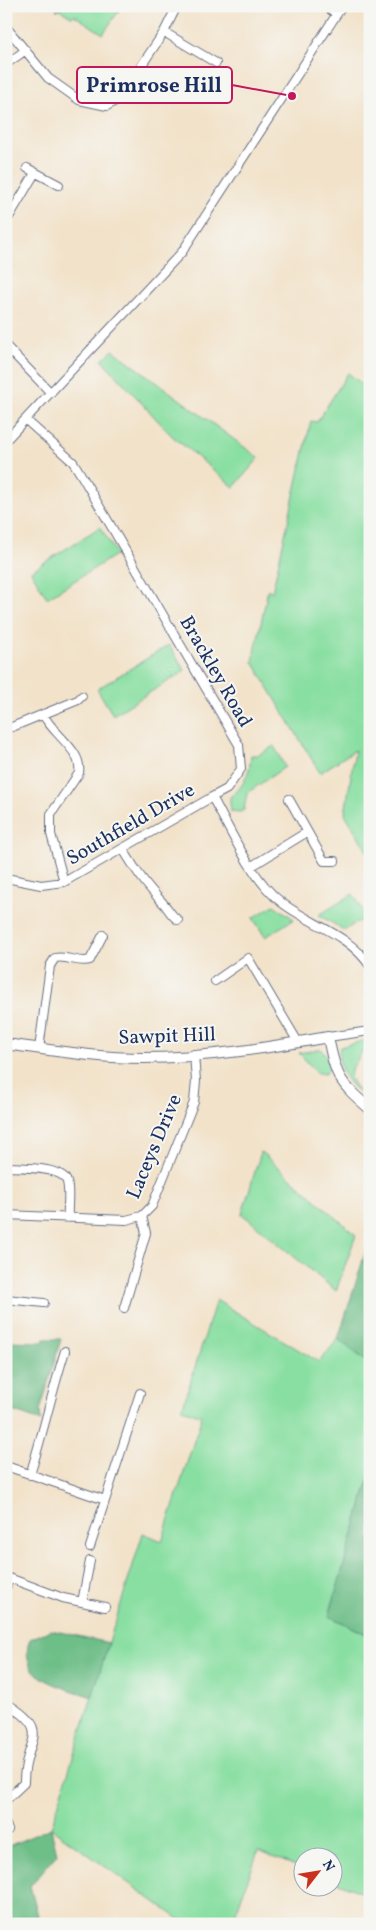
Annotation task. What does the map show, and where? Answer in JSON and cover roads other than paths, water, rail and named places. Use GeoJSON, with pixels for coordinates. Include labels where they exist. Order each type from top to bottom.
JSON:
{"type":"FeatureCollection","features":[{"type":"Feature","properties":{"kind":"street"},"geometry":{"type":"LineString","coordinates":[[6,27],[48,78],[79,100],[107,106],[119,99],[164,32],[176,6]]}},
{"type":"Feature","properties":{"kind":"street"},"geometry":{"type":"LineString","coordinates":[[325,6],[338,14]]}},
{"type":"Feature","properties":{"kind":"street"},"geometry":{"type":"LineString","coordinates":[[6,440],[182,252],[342,6]]}},
{"type":"Feature","properties":{"kind":"street"},"geometry":{"type":"LineString","coordinates":[[164,32],[216,63]]}},
{"type":"Feature","properties":{"kind":"street"},"geometry":{"type":"LineString","coordinates":[[6,64],[26,50]]}},
{"type":"Feature","properties":{"kind":"street"},"geometry":{"type":"LineString","coordinates":[[27,168],[59,185]]}},
{"type":"Feature","properties":{"kind":"street"},"geometry":{"type":"LineString","coordinates":[[6,222],[36,173]]}},
{"type":"Feature","properties":{"kind":"street"},"geometry":{"type":"LineString","coordinates":[[6,346],[51,393]]}},
{"type":"Feature","properties":{"kind":"street","name":"Brackley Road"},"geometry":{"type":"LineString","coordinates":[[26,420],[73,462],[239,745],[241,769],[227,789],[212,797]]}},
{"type":"Feature","properties":{"kind":"street"},"geometry":{"type":"LineString","coordinates":[[12,727],[78,700],[82,696]]}},
{"type":"Feature","properties":{"kind":"street"},"geometry":{"type":"LineString","coordinates":[[43,714],[48,724],[75,754],[80,766],[79,773],[51,814],[51,834],[64,882]]}},
{"type":"Feature","properties":{"kind":"street"},"geometry":{"type":"LineString","coordinates":[[212,797],[265,886],[280,902],[354,947],[370,966]]}},
{"type":"Feature","properties":{"kind":"street","name":"Southfield Drive"},"geometry":{"type":"LineString","coordinates":[[6,878],[41,885],[64,882],[212,797]]}},
{"type":"Feature","properties":{"kind":"street"},"geometry":{"type":"LineString","coordinates":[[289,800],[324,861],[336,861]]}},
{"type":"Feature","properties":{"kind":"street"},"geometry":{"type":"LineString","coordinates":[[252,866],[307,832]]}},
{"type":"Feature","properties":{"kind":"street"},"geometry":{"type":"LineString","coordinates":[[123,849],[143,882],[165,905],[172,916],[178,920]]}},
{"type":"Feature","properties":{"kind":"street"},"geometry":{"type":"LineString","coordinates":[[39,1049],[50,966],[55,958],[63,956],[85,962],[90,960],[103,935]]}},
{"type":"Feature","properties":{"kind":"street"},"geometry":{"type":"LineString","coordinates":[[215,981],[248,958],[298,1042]]}},
{"type":"Feature","properties":{"kind":"street"},"geometry":{"type":"LineString","coordinates":[[370,1031],[328,1038],[336,1072],[347,1088],[370,1109]]}},
{"type":"Feature","properties":{"kind":"street","name":"Sawpit Hill"},"geometry":{"type":"LineString","coordinates":[[6,1044],[118,1057],[194,1054],[328,1038]]}},
{"type":"Feature","properties":{"kind":"street","name":"Laceys Drive"},"geometry":{"type":"LineString","coordinates":[[124,1308],[146,1234],[142,1216],[152,1206],[194,1102],[196,1082],[194,1054]]}},
{"type":"Feature","properties":{"kind":"street"},"geometry":{"type":"LineString","coordinates":[[6,1167],[55,1171],[64,1176],[67,1183],[68,1218]]}},
{"type":"Feature","properties":{"kind":"street"},"geometry":{"type":"LineString","coordinates":[[6,1216],[126,1220],[142,1216]]}},
{"type":"Feature","properties":{"kind":"street"},"geometry":{"type":"LineString","coordinates":[[6,1300],[44,1303]]}},
{"type":"Feature","properties":{"kind":"street"},"geometry":{"type":"LineString","coordinates":[[30,1475],[47,1421],[47,1409],[65,1351]]}},
{"type":"Feature","properties":{"kind":"street"},"geometry":{"type":"LineString","coordinates":[[90,1547],[95,1539],[105,1500],[140,1393]]}},
{"type":"Feature","properties":{"kind":"street"},"geometry":{"type":"LineString","coordinates":[[6,1466],[105,1500]]}},
{"type":"Feature","properties":{"kind":"street"},"geometry":{"type":"LineString","coordinates":[[82,1602],[90,1561]]}},
{"type":"Feature","properties":{"kind":"street"},"geometry":{"type":"LineString","coordinates":[[6,1588],[8,1577],[63,1598],[105,1607]]}},
{"type":"Feature","properties":{"kind":"street"},"geometry":{"type":"LineString","coordinates":[[6,1703],[26,1715],[33,1725],[34,1735],[24,1766],[24,1783],[6,1800]]}},
{"type":"Feature","properties":{"kind":"place","name":"Primrose Hill"},"geometry":{"type":"Point","coordinates":[292,96]}}]}
